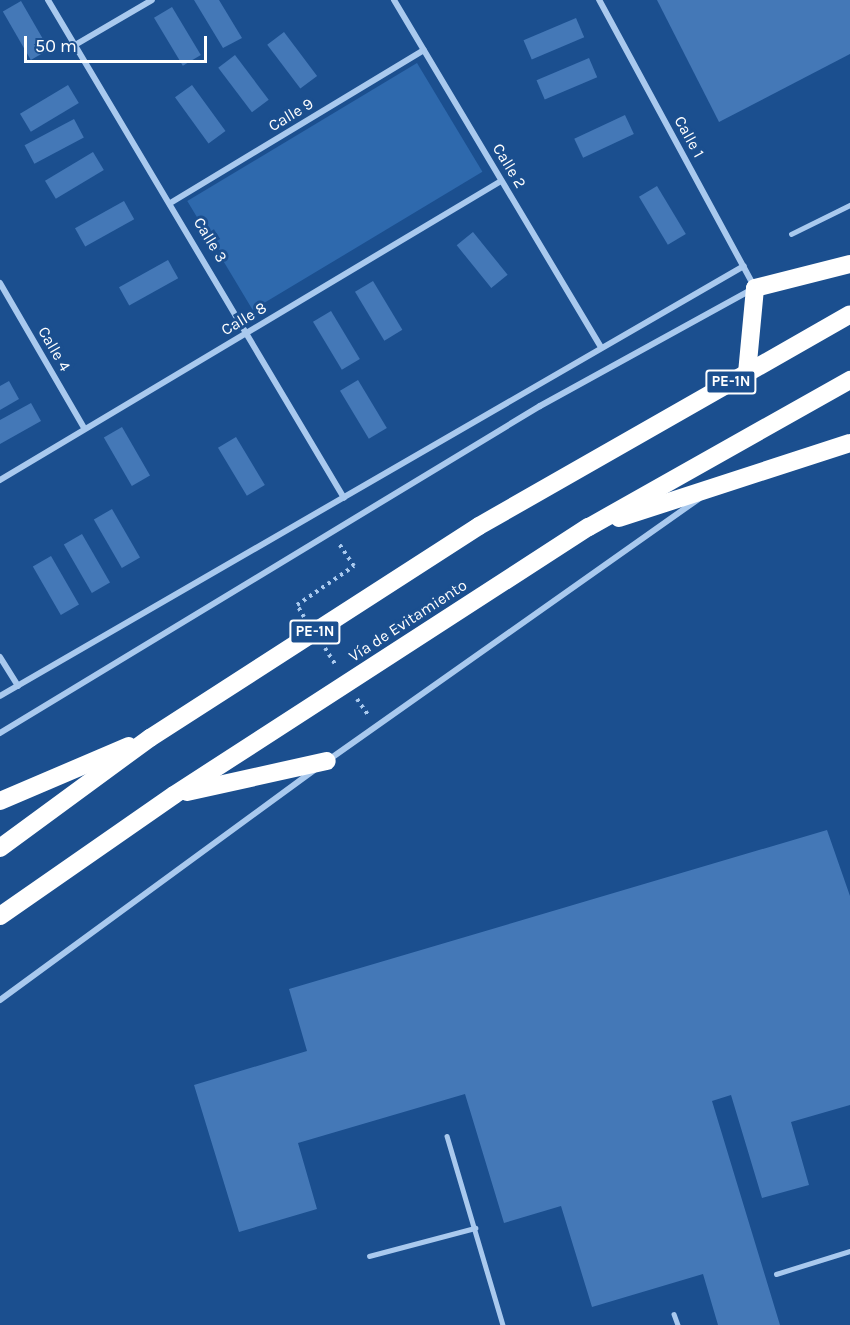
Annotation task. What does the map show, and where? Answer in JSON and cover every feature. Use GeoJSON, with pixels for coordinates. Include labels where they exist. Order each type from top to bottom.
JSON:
{"type":"FeatureCollection","features":[{"type":"Feature","properties":{"kind":"highway"},"geometry":{"type":"LineString","coordinates":[[747,373],[755,288],[850,264]]}},
{"type":"Feature","properties":{"kind":"highway","name":"PE-1N"},"geometry":{"type":"LineString","coordinates":[[0,848],[150,738],[479,526],[850,314]]}},
{"type":"Feature","properties":{"kind":"highway","name":"Vía de Evitamiento"},"geometry":{"type":"LineString","coordinates":[[0,916],[174,795],[588,527],[850,380]]}},
{"type":"Feature","properties":{"kind":"highway"},"geometry":{"type":"LineString","coordinates":[[588,527],[710,492],[850,443]]}},
{"type":"Feature","properties":{"kind":"highway"},"geometry":{"type":"LineString","coordinates":[[0,801],[150,738]]}},
{"type":"Feature","properties":{"kind":"highway"},"geometry":{"type":"LineString","coordinates":[[174,795],[327,761]]}},
{"type":"Feature","properties":{"kind":"street","name":"Calle 3"},"geometry":{"type":"LineString","coordinates":[[48,0],[172,202],[344,498]]}},
{"type":"Feature","properties":{"kind":"street"},"geometry":{"type":"LineString","coordinates":[[75,45],[152,0]]}},
{"type":"Feature","properties":{"kind":"street","name":"Calle 2"},"geometry":{"type":"LineString","coordinates":[[394,0],[600,346]]}},
{"type":"Feature","properties":{"kind":"street","name":"Calle 1"},"geometry":{"type":"LineString","coordinates":[[599,0],[755,288]]}},
{"type":"Feature","properties":{"kind":"street","name":"Calle 9"},"geometry":{"type":"LineString","coordinates":[[172,202],[424,50]]}},
{"type":"Feature","properties":{"kind":"street","name":"Calle 8"},"geometry":{"type":"LineString","coordinates":[[0,480],[501,181]]}},
{"type":"Feature","properties":{"kind":"street"},"geometry":{"type":"LineString","coordinates":[[0,696],[344,498],[600,346],[744,266]]}},
{"type":"Feature","properties":{"kind":"street","name":"Calle 4"},"geometry":{"type":"LineString","coordinates":[[0,283],[84,428]]}},
{"type":"Feature","properties":{"kind":"street"},"geometry":{"type":"LineString","coordinates":[[0,733],[540,406],[755,288]]}},
{"type":"Feature","properties":{"kind":"street"},"geometry":{"type":"LineString","coordinates":[[0,1000],[327,761],[710,492]]}},
{"type":"Feature","properties":{"kind":"street"},"geometry":{"type":"LineString","coordinates":[[0,657],[18,686]]}},
{"type":"Feature","properties":{"kind":"lane"},"geometry":{"type":"LineString","coordinates":[[791,234],[850,205]]}},
{"type":"Feature","properties":{"kind":"lane"},"geometry":{"type":"LineString","coordinates":[[447,1136],[503,1325]]}},
{"type":"Feature","properties":{"kind":"lane"},"geometry":{"type":"LineString","coordinates":[[369,1256],[475,1228]]}},
{"type":"Feature","properties":{"kind":"lane"},"geometry":{"type":"LineString","coordinates":[[776,1274],[850,1251]]}},
{"type":"Feature","properties":{"kind":"lane"},"geometry":{"type":"LineString","coordinates":[[674,1314],[678,1325]]}},
{"type":"Feature","properties":{"kind":"path"},"geometry":{"type":"LineString","coordinates":[[310,625],[297,605],[354,566]]}},
{"type":"Feature","properties":{"kind":"path"},"geometry":{"type":"LineString","coordinates":[[323,645],[342,675]]}},
{"type":"Feature","properties":{"kind":"path"},"geometry":{"type":"LineString","coordinates":[[355,695],[368,715]]}},
{"type":"Feature","properties":{"kind":"shaded area"},"geometry":{"type":"Polygon","coordinates":[[[417,63],[482,172],[253,310],[187,201],[417,63]]]}},
{"type":"Feature","properties":{"kind":"building"},"geometry":{"type":"Polygon","coordinates":[[[194,0],[219,0],[242,38],[223,48],[194,0]]]}},
{"type":"Feature","properties":{"kind":"building"},"geometry":{"type":"Polygon","coordinates":[[[657,0],[850,0],[850,54],[719,122],[657,0]]]}},
{"type":"Feature","properties":{"kind":"building"},"geometry":{"type":"Polygon","coordinates":[[[21,1],[49,49],[31,60],[3,12],[21,1]]]}},
{"type":"Feature","properties":{"kind":"building"},"geometry":{"type":"Polygon","coordinates":[[[172,7],[201,55],[183,66],[154,18],[172,7]]]}},
{"type":"Feature","properties":{"kind":"building"},"geometry":{"type":"Polygon","coordinates":[[[576,18],[584,37],[532,60],[524,40],[576,18]]]}},
{"type":"Feature","properties":{"kind":"building"},"geometry":{"type":"Polygon","coordinates":[[[284,32],[317,76],[300,89],[267,45],[284,32]]]}},
{"type":"Feature","properties":{"kind":"building"},"geometry":{"type":"Polygon","coordinates":[[[235,55],[269,100],[252,112],[218,68],[235,55]]]}},
{"type":"Feature","properties":{"kind":"building"},"geometry":{"type":"Polygon","coordinates":[[[589,58],[597,77],[545,100],[537,80],[589,58]]]}},
{"type":"Feature","properties":{"kind":"building"},"geometry":{"type":"Polygon","coordinates":[[[68,85],[79,103],[31,132],[20,114],[68,85]]]}},
{"type":"Feature","properties":{"kind":"building"},"geometry":{"type":"Polygon","coordinates":[[[192,85],[226,131],[209,143],[175,97],[192,85]]]}},
{"type":"Feature","properties":{"kind":"building"},"geometry":{"type":"Polygon","coordinates":[[[625,115],[634,134],[583,158],[574,139],[625,115]]]}},
{"type":"Feature","properties":{"kind":"building"},"geometry":{"type":"Polygon","coordinates":[[[74,119],[84,138],[34,164],[25,145],[74,119]]]}},
{"type":"Feature","properties":{"kind":"building"},"geometry":{"type":"Polygon","coordinates":[[[93,152],[104,170],[56,199],[45,181],[93,152]]]}},
{"type":"Feature","properties":{"kind":"building"},"geometry":{"type":"Polygon","coordinates":[[[657,186],[686,234],[668,245],[639,197],[657,186]]]}},
{"type":"Feature","properties":{"kind":"building"},"geometry":{"type":"Polygon","coordinates":[[[124,201],[134,219],[85,247],[75,228],[124,201]]]}},
{"type":"Feature","properties":{"kind":"building"},"geometry":{"type":"Polygon","coordinates":[[[473,232],[508,275],[491,288],[457,245],[473,232]]]}},
{"type":"Feature","properties":{"kind":"building"},"geometry":{"type":"Polygon","coordinates":[[[168,260],[178,278],[129,306],[119,287],[168,260]]]}},
{"type":"Feature","properties":{"kind":"building"},"geometry":{"type":"Polygon","coordinates":[[[373,281],[402,330],[384,341],[355,292],[373,281]]]}},
{"type":"Feature","properties":{"kind":"building"},"geometry":{"type":"Polygon","coordinates":[[[331,311],[360,359],[342,370],[313,322],[331,311]]]}},
{"type":"Feature","properties":{"kind":"building"},"geometry":{"type":"Polygon","coordinates":[[[358,380],[387,428],[369,439],[340,391],[358,380]]]}},
{"type":"Feature","properties":{"kind":"building"},"geometry":{"type":"Polygon","coordinates":[[[9,381],[19,399],[0,410],[0,386],[9,381]]]}},
{"type":"Feature","properties":{"kind":"building"},"geometry":{"type":"Polygon","coordinates":[[[31,403],[41,421],[0,444],[0,420],[31,403]]]}},
{"type":"Feature","properties":{"kind":"building"},"geometry":{"type":"Polygon","coordinates":[[[122,427],[150,475],[132,486],[104,438],[122,427]]]}},
{"type":"Feature","properties":{"kind":"building"},"geometry":{"type":"Polygon","coordinates":[[[236,437],[265,485],[247,496],[218,448],[236,437]]]}},
{"type":"Feature","properties":{"kind":"building"},"geometry":{"type":"Polygon","coordinates":[[[112,509],[140,557],[122,568],[94,520],[112,509]]]}},
{"type":"Feature","properties":{"kind":"building"},"geometry":{"type":"Polygon","coordinates":[[[82,534],[110,582],[92,593],[64,544],[82,534]]]}},
{"type":"Feature","properties":{"kind":"building"},"geometry":{"type":"Polygon","coordinates":[[[51,556],[79,604],[61,615],[33,566],[51,556]]]}},
{"type":"Feature","properties":{"kind":"building"},"geometry":{"type":"Polygon","coordinates":[[[827,830],[850,896],[850,1105],[791,1122],[809,1185],[762,1198],[731,1095],[712,1101],[780,1325],[718,1325],[703,1274],[592,1307],[561,1206],[504,1223],[465,1094],[298,1143],[317,1209],[239,1232],[194,1085],[307,1051],[289,989],[827,830]]]}}]}
